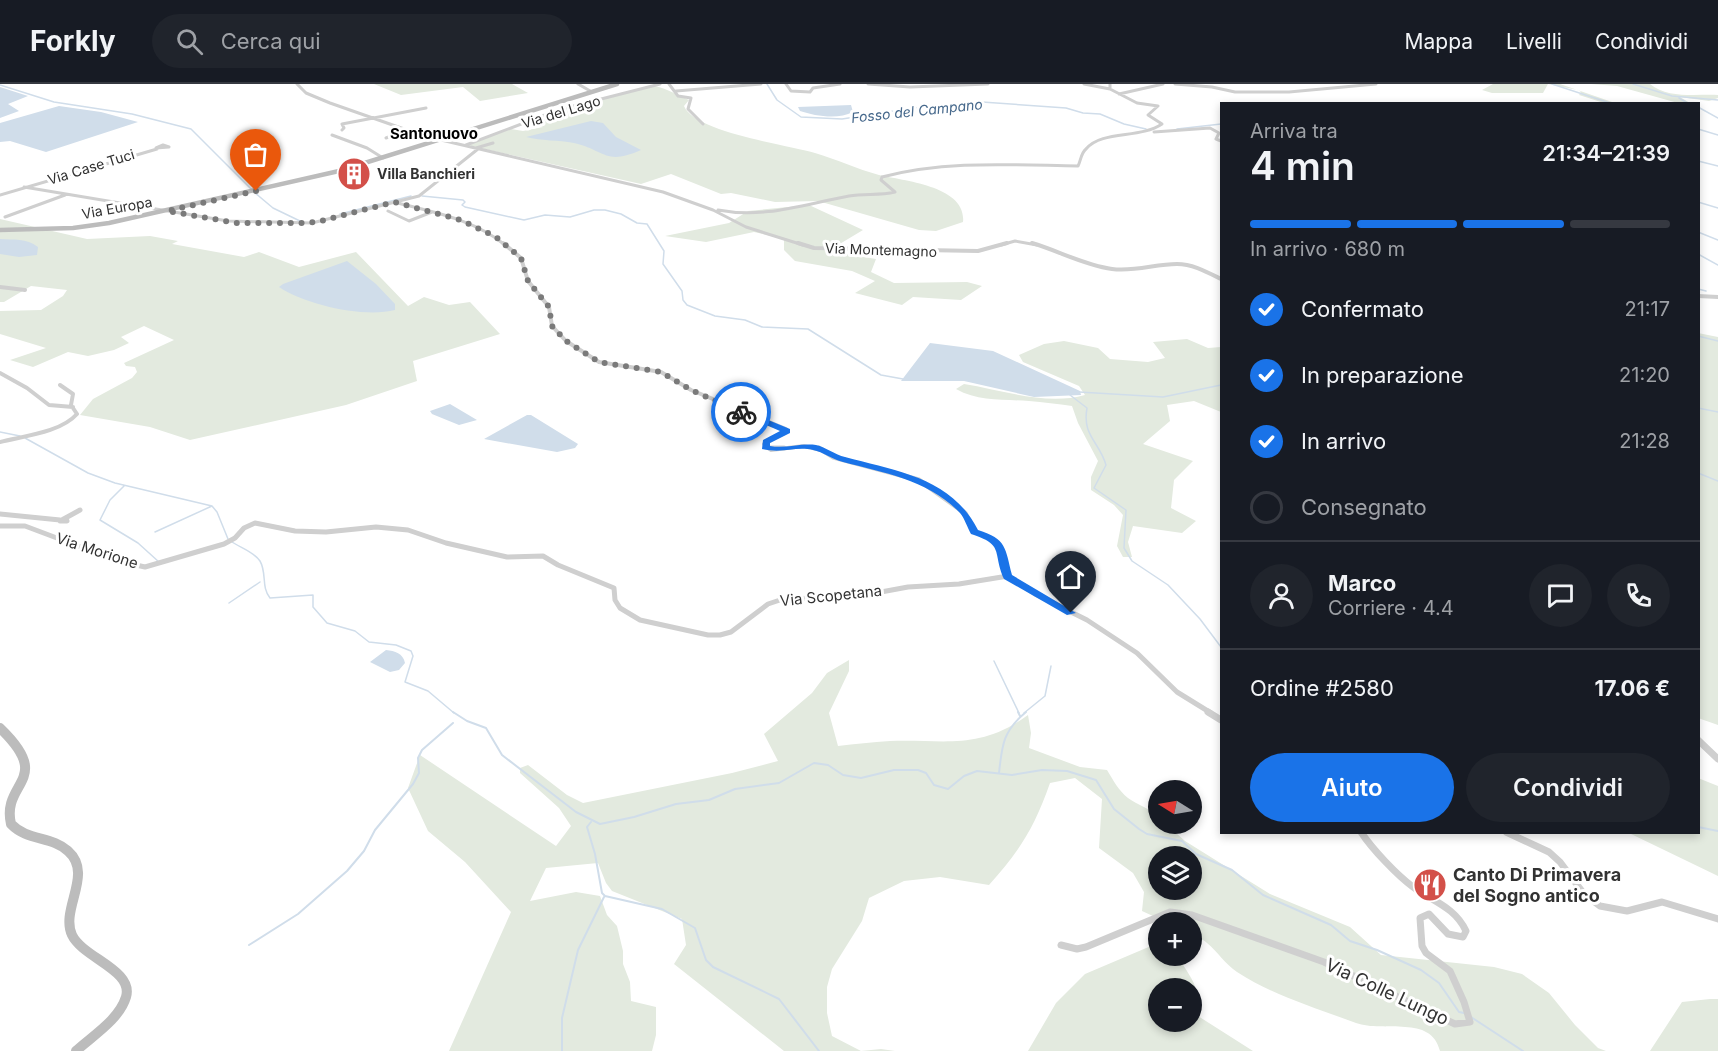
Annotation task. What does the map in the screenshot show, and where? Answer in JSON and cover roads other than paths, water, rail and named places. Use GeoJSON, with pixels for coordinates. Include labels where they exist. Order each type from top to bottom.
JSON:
{"type":"FeatureCollection","features":[{"type":"Feature","properties":{"kind":"main road","name":"Via Europa"},"geometry":{"type":"LineString","coordinates":[[0,230],[91,226],[167,211],[339,171],[617,84]]}},
{"type":"Feature","properties":{"kind":"main road"},"geometry":{"type":"LineString","coordinates":[[0,728],[19,747],[27,765],[24,780],[11,808],[9,817],[12,825],[27,835],[66,849],[74,858],[78,879],[70,911],[71,933],[78,946],[88,955],[118,971],[125,980],[128,991],[117,1012],[76,1051]]}},
{"type":"Feature","properties":{"kind":"street","name":"Via Montemagno"},"geometry":{"type":"LineString","coordinates":[[297,84],[308,94],[406,130],[476,149],[636,184],[713,210],[746,227],[813,248],[978,251],[1015,241],[1028,242],[1112,269],[1143,270],[1176,264],[1193,266],[1220,279]]}},
{"type":"Feature","properties":{"kind":"street"},"geometry":{"type":"LineString","coordinates":[[578,84],[592,92]]}},
{"type":"Feature","properties":{"kind":"street","name":"Via del Lago"},"geometry":{"type":"LineString","coordinates":[[464,146],[558,110],[660,84]]}},
{"type":"Feature","properties":{"kind":"street"},"geometry":{"type":"LineString","coordinates":[[669,84],[678,96],[691,98],[688,109],[703,124]]}},
{"type":"Feature","properties":{"kind":"street"},"geometry":{"type":"LineString","coordinates":[[676,91],[761,84]]}},
{"type":"Feature","properties":{"kind":"street"},"geometry":{"type":"LineString","coordinates":[[786,84],[791,91],[804,93],[810,92],[813,88],[840,84]]}},
{"type":"Feature","properties":{"kind":"street"},"geometry":{"type":"LineString","coordinates":[[868,84],[910,87],[988,84]]}},
{"type":"Feature","properties":{"kind":"street"},"geometry":{"type":"LineString","coordinates":[[1084,84],[1110,89],[1142,105],[1158,106],[1148,115],[1162,124],[1153,132]]}},
{"type":"Feature","properties":{"kind":"street"},"geometry":{"type":"LineString","coordinates":[[1110,84],[1110,89]]}},
{"type":"Feature","properties":{"kind":"street"},"geometry":{"type":"LineString","coordinates":[[1119,94],[1163,84]]}},
{"type":"Feature","properties":{"kind":"street"},"geometry":{"type":"LineString","coordinates":[[1175,84],[1212,87],[1235,92],[1289,92],[1376,84]]}},
{"type":"Feature","properties":{"kind":"street"},"geometry":{"type":"LineString","coordinates":[[342,130],[344,128],[342,124],[426,108]]}},
{"type":"Feature","properties":{"kind":"street"},"geometry":{"type":"LineString","coordinates":[[713,210],[743,215],[789,210],[852,195],[886,195],[895,192],[881,180],[882,177],[908,170],[985,163],[1078,166],[1084,150],[1094,142],[1153,132],[1210,128],[1219,133],[1216,139],[1220,141]]}},
{"type":"Feature","properties":{"kind":"street"},"geometry":{"type":"LineString","coordinates":[[386,138],[406,130]]}},
{"type":"Feature","properties":{"kind":"street"},"geometry":{"type":"LineString","coordinates":[[332,135],[369,149],[384,158]]}},
{"type":"Feature","properties":{"kind":"street"},"geometry":{"type":"LineString","coordinates":[[24,187],[237,223],[317,222],[420,195],[476,149],[493,143]]}},
{"type":"Feature","properties":{"kind":"street","name":"Via Case Tuci"},"geometry":{"type":"LineString","coordinates":[[0,195],[157,149]]}},
{"type":"Feature","properties":{"kind":"street"},"geometry":{"type":"LineString","coordinates":[[4,217],[66,194]]}},
{"type":"Feature","properties":{"kind":"street"},"geometry":{"type":"LineString","coordinates":[[394,202],[461,220],[496,237],[521,258],[528,281],[549,307],[552,326],[566,341],[599,362],[661,372],[691,390],[786,429],[784,434],[764,444],[771,450],[811,447],[833,457],[919,480],[965,513],[975,532],[993,538],[1000,547],[1008,576],[1035,594],[1087,620],[1137,653],[1177,692],[1220,719]]}},
{"type":"Feature","properties":{"kind":"street"},"geometry":{"type":"LineString","coordinates":[[388,211],[403,218],[415,219],[432,212]]}},
{"type":"Feature","properties":{"kind":"street"},"geometry":{"type":"LineString","coordinates":[[0,287],[25,290]]}},
{"type":"Feature","properties":{"kind":"street"},"geometry":{"type":"LineString","coordinates":[[1700,296],[1718,297]]}},
{"type":"Feature","properties":{"kind":"street"},"geometry":{"type":"LineString","coordinates":[[0,373],[27,388],[49,405],[73,407]]}},
{"type":"Feature","properties":{"kind":"street"},"geometry":{"type":"LineString","coordinates":[[0,442],[68,424],[76,417],[73,394],[60,385]]}},
{"type":"Feature","properties":{"kind":"street"},"geometry":{"type":"LineString","coordinates":[[0,514],[63,519],[80,510]]}},
{"type":"Feature","properties":{"kind":"street"},"geometry":{"type":"LineString","coordinates":[[9,514],[18,525]]}},
{"type":"Feature","properties":{"kind":"street","name":"Via Scopetana"},"geometry":{"type":"LineString","coordinates":[[229,542],[244,528],[255,524],[305,532],[376,527],[408,530],[446,543],[507,557],[543,556],[575,573],[614,588],[615,600],[620,608],[640,620],[708,635],[731,632],[768,604],[783,598],[854,597],[908,587],[959,584],[1008,576]]}},
{"type":"Feature","properties":{"kind":"street","name":"Via Morione"},"geometry":{"type":"LineString","coordinates":[[0,526],[18,525],[118,561],[145,567],[159,565],[229,542]]}},
{"type":"Feature","properties":{"kind":"street"},"geometry":{"type":"LineString","coordinates":[[1700,742],[1718,759]]}},
{"type":"Feature","properties":{"kind":"street","name":"Via Colle Lungo"},"geometry":{"type":"LineString","coordinates":[[1061,945],[1077,949],[1086,947],[1170,912],[1192,915],[1324,962],[1455,1023],[1470,1022],[1454,975],[1426,952],[1421,945],[1419,934],[1420,918],[1429,914],[1446,933],[1463,938],[1466,931],[1458,914],[1413,887],[1401,877],[1370,848],[1362,834]]}},
{"type":"Feature","properties":{"kind":"street"},"geometry":{"type":"LineString","coordinates":[[1510,834],[1549,852],[1560,862],[1584,894],[1600,906],[1627,911],[1662,902],[1718,919]]}},
{"type":"Feature","properties":{"kind":"water"},"geometry":{"type":"Polygon","coordinates":[[[0,87],[28,96],[8,104],[19,111],[0,118],[0,87]]]}},
{"type":"Feature","properties":{"kind":"water"},"geometry":{"type":"Polygon","coordinates":[[[851,105],[853,112],[834,117],[806,113],[800,111],[798,107],[851,105]]]}},
{"type":"Feature","properties":{"kind":"water"},"geometry":{"type":"Polygon","coordinates":[[[59,106],[101,112],[138,122],[46,152],[10,141],[0,142],[0,123],[59,106]]]}},
{"type":"Feature","properties":{"kind":"water"},"geometry":{"type":"Polygon","coordinates":[[[591,121],[603,123],[616,137],[641,150],[629,155],[612,157],[574,143],[526,137],[591,121]]]}},
{"type":"Feature","properties":{"kind":"water"},"geometry":{"type":"Polygon","coordinates":[[[0,239],[29,242],[38,247],[37,255],[19,257],[0,254],[0,239]]]}},
{"type":"Feature","properties":{"kind":"water"},"geometry":{"type":"Polygon","coordinates":[[[347,261],[376,284],[395,304],[395,310],[368,312],[336,308],[304,299],[279,287],[283,284],[347,261]]]}},
{"type":"Feature","properties":{"kind":"water"},"geometry":{"type":"Polygon","coordinates":[[[930,343],[993,351],[1080,391],[1081,395],[1034,397],[964,381],[901,381],[930,343]]]}},
{"type":"Feature","properties":{"kind":"water"},"geometry":{"type":"Polygon","coordinates":[[[450,404],[477,420],[459,425],[432,414],[430,411],[450,404]]]}},
{"type":"Feature","properties":{"kind":"water"},"geometry":{"type":"Polygon","coordinates":[[[527,415],[531,415],[578,444],[575,448],[557,452],[484,439],[527,415]]]}},
{"type":"Feature","properties":{"kind":"water"},"geometry":{"type":"Polygon","coordinates":[[[386,650],[402,657],[405,663],[399,670],[390,672],[370,662],[386,650]]]}},
{"type":"Feature","properties":{"kind":"waterway","name":"Fosso del Campano"},"geometry":{"type":"LineString","coordinates":[[767,84],[777,100],[801,117],[842,119],[914,108],[982,102],[1066,108],[1083,113],[1100,114],[1124,124],[1146,129]]}},
{"type":"Feature","properties":{"kind":"waterway"},"geometry":{"type":"LineString","coordinates":[[1552,84],[1607,102]]}},
{"type":"Feature","properties":{"kind":"waterway"},"geometry":{"type":"LineString","coordinates":[[1633,84],[1672,96],[1718,100]]}},
{"type":"Feature","properties":{"kind":"waterway"},"geometry":{"type":"LineString","coordinates":[[0,85],[54,102],[132,114],[191,129],[251,189]]}},
{"type":"Feature","properties":{"kind":"waterway"},"geometry":{"type":"LineString","coordinates":[[1679,98],[1686,102]]}},
{"type":"Feature","properties":{"kind":"waterway"},"geometry":{"type":"LineString","coordinates":[[1700,108],[1718,118]]}},
{"type":"Feature","properties":{"kind":"waterway","name":"Fosso del Campano"},"geometry":{"type":"LineString","coordinates":[[1177,129],[1220,124]]}},
{"type":"Feature","properties":{"kind":"waterway"},"geometry":{"type":"LineString","coordinates":[[1700,130],[1718,135]]}},
{"type":"Feature","properties":{"kind":"waterway","name":"Fosso del Campano"},"geometry":{"type":"LineString","coordinates":[[1700,162],[1718,166]]}},
{"type":"Feature","properties":{"kind":"waterway"},"geometry":{"type":"LineString","coordinates":[[254,192],[273,208],[300,221]]}},
{"type":"Feature","properties":{"kind":"waterway"},"geometry":{"type":"LineString","coordinates":[[340,214],[411,196]]}},
{"type":"Feature","properties":{"kind":"waterway"},"geometry":{"type":"LineString","coordinates":[[422,196],[463,200],[465,202],[462,205],[465,207],[524,220],[545,215],[570,217],[594,210],[621,214],[637,223],[647,224],[664,251],[663,264],[682,291],[683,300],[687,305],[715,316],[745,320],[762,327],[808,329],[881,375],[903,379]]}},
{"type":"Feature","properties":{"kind":"waterway"},"geometry":{"type":"LineString","coordinates":[[1700,203],[1718,208]]}},
{"type":"Feature","properties":{"kind":"waterway"},"geometry":{"type":"LineString","coordinates":[[1700,233],[1718,240]]}},
{"type":"Feature","properties":{"kind":"waterway"},"geometry":{"type":"LineString","coordinates":[[1700,255],[1718,265]]}},
{"type":"Feature","properties":{"kind":"waterway"},"geometry":{"type":"LineString","coordinates":[[1700,290],[1706,291]]}},
{"type":"Feature","properties":{"kind":"waterway"},"geometry":{"type":"LineString","coordinates":[[1700,336],[1718,341]]}},
{"type":"Feature","properties":{"kind":"waterway"},"geometry":{"type":"LineString","coordinates":[[1079,392],[1163,397],[1220,385]]}},
{"type":"Feature","properties":{"kind":"waterway"},"geometry":{"type":"LineString","coordinates":[[1070,395],[1087,408],[1086,418],[1089,432],[1106,465],[1094,488],[1126,510],[1124,548],[1132,561],[1168,585],[1200,619],[1220,646]]}},
{"type":"Feature","properties":{"kind":"waterway"},"geometry":{"type":"LineString","coordinates":[[1700,408],[1718,412]]}},
{"type":"Feature","properties":{"kind":"waterway"},"geometry":{"type":"LineString","coordinates":[[0,432],[20,436]]}},
{"type":"Feature","properties":{"kind":"waterway"},"geometry":{"type":"LineString","coordinates":[[25,438],[88,473],[115,483],[212,506]]}},
{"type":"Feature","properties":{"kind":"waterway"},"geometry":{"type":"LineString","coordinates":[[1700,474],[1718,481]]}},
{"type":"Feature","properties":{"kind":"waterway"},"geometry":{"type":"LineString","coordinates":[[124,486],[110,500],[100,520],[138,543],[159,562]]}},
{"type":"Feature","properties":{"kind":"waterway"},"geometry":{"type":"LineString","coordinates":[[155,532],[212,506]]}},
{"type":"Feature","properties":{"kind":"waterway"},"geometry":{"type":"LineString","coordinates":[[212,506],[217,512],[228,539]]}},
{"type":"Feature","properties":{"kind":"waterway"},"geometry":{"type":"LineString","coordinates":[[232,542],[260,561],[267,594],[270,598],[313,595],[313,607],[327,623],[355,631],[369,642],[396,645],[411,651],[413,656],[405,682],[428,691],[454,713]]}},
{"type":"Feature","properties":{"kind":"waterway"},"geometry":{"type":"LineString","coordinates":[[229,603],[260,582]]}},
{"type":"Feature","properties":{"kind":"waterway"},"geometry":{"type":"LineString","coordinates":[[994,661],[1019,713]]}},
{"type":"Feature","properties":{"kind":"waterway"},"geometry":{"type":"LineString","coordinates":[[1024,713],[1045,696],[1051,666]]}},
{"type":"Feature","properties":{"kind":"waterway"},"geometry":{"type":"LineString","coordinates":[[453,712],[467,721],[486,728],[502,755],[576,812],[600,824],[634,817],[676,804],[709,800],[735,789],[779,783],[814,763],[828,765],[843,775],[861,778],[894,770],[918,770],[926,773],[934,785],[948,789],[964,776],[977,771],[1012,775],[1042,770],[1067,771],[1096,780],[1114,809],[1147,834],[1182,841],[1196,854],[1232,870],[1263,895],[1331,925],[1350,941],[1377,950],[1421,970],[1439,983],[1459,1012],[1464,1013]]}},
{"type":"Feature","properties":{"kind":"waterway"},"geometry":{"type":"LineString","coordinates":[[1018,712],[1020,716]]}},
{"type":"Feature","properties":{"kind":"waterway"},"geometry":{"type":"LineString","coordinates":[[999,773],[1001,754],[1008,732],[1026,712]]}},
{"type":"Feature","properties":{"kind":"waterway"},"geometry":{"type":"LineString","coordinates":[[249,945],[298,914],[347,871],[364,851],[375,830],[413,784],[419,773],[418,758],[422,750],[453,723]]}},
{"type":"Feature","properties":{"kind":"waterway"},"geometry":{"type":"LineString","coordinates":[[591,822],[587,827],[595,854],[602,893],[605,896],[662,909],[695,928],[706,960],[713,967],[779,999],[819,1051]]}},
{"type":"Feature","properties":{"kind":"waterway"},"geometry":{"type":"LineString","coordinates":[[1700,827],[1718,831]]}},
{"type":"Feature","properties":{"kind":"waterway"},"geometry":{"type":"LineString","coordinates":[[562,1051],[562,1018],[578,950],[604,897]]}},
{"type":"Feature","properties":{"kind":"waterway"},"geometry":{"type":"LineString","coordinates":[[1471,1017],[1523,1051]]}},
{"type":"Feature","properties":{"kind":"place","name":"Villa Banchieri"},"geometry":{"type":"Point","coordinates":[354,174]}},
{"type":"Feature","properties":{"kind":"place","name":"Canto Di Primavera del Sogno antico"},"geometry":{"type":"Point","coordinates":[1430,885]}},
{"type":"Feature","properties":{"kind":"district","name":"Santonuovo"},"geometry":{"type":"Point","coordinates":[434,134]}}]}
